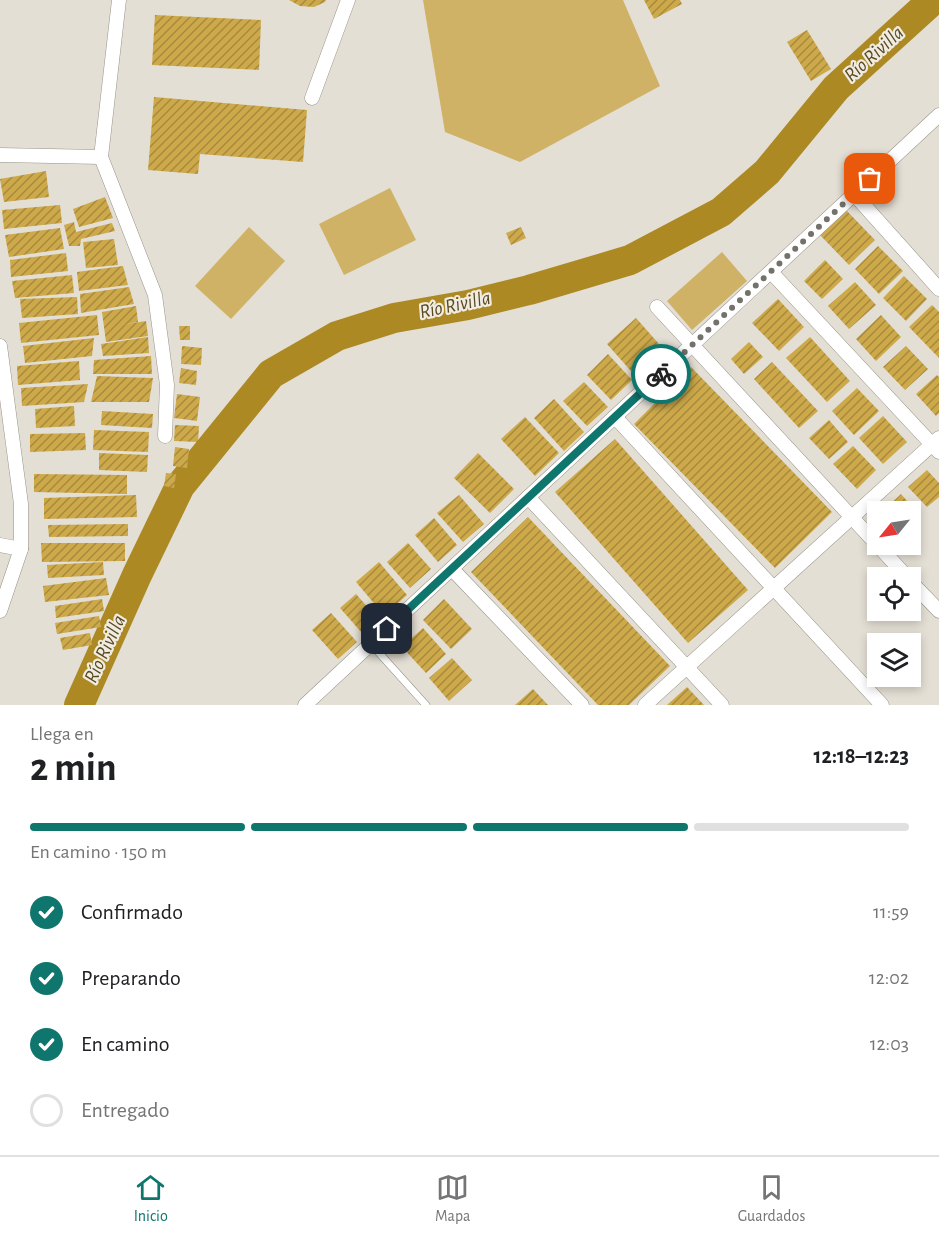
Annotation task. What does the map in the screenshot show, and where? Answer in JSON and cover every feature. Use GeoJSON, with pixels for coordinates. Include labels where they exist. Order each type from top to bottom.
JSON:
{"type":"FeatureCollection","features":[{"type":"Feature","properties":{"kind":"street"},"geometry":{"type":"LineString","coordinates":[[119,0],[101,157],[154,295],[167,385],[165,436]]}},
{"type":"Feature","properties":{"kind":"street"},"geometry":{"type":"LineString","coordinates":[[312,98],[348,0]]}},
{"type":"Feature","properties":{"kind":"street"},"geometry":{"type":"LineString","coordinates":[[305,705],[937,119]]}},
{"type":"Feature","properties":{"kind":"street"},"geometry":{"type":"LineString","coordinates":[[0,155],[101,157]]}},
{"type":"Feature","properties":{"kind":"street"},"geometry":{"type":"LineString","coordinates":[[854,194],[939,289]]}},
{"type":"Feature","properties":{"kind":"street"},"geometry":{"type":"LineString","coordinates":[[645,705],[851,517],[937,445],[771,272]]}},
{"type":"Feature","properties":{"kind":"street"},"geometry":{"type":"LineString","coordinates":[[657,307],[898,567]]}},
{"type":"Feature","properties":{"kind":"street"},"geometry":{"type":"LineString","coordinates":[[0,346],[21,504],[21,549],[0,610]]}},
{"type":"Feature","properties":{"kind":"street"},"geometry":{"type":"LineString","coordinates":[[615,417],[882,705]]}},
{"type":"Feature","properties":{"kind":"street"},"geometry":{"type":"LineString","coordinates":[[528,497],[722,705]]}},
{"type":"Feature","properties":{"kind":"street"},"geometry":{"type":"LineString","coordinates":[[0,545],[21,549]]}},
{"type":"Feature","properties":{"kind":"street"},"geometry":{"type":"LineString","coordinates":[[452,569],[582,705]]}},
{"type":"Feature","properties":{"kind":"street"},"geometry":{"type":"LineString","coordinates":[[921,592],[939,611]]}},
{"type":"Feature","properties":{"kind":"lane"},"geometry":{"type":"LineString","coordinates":[[371,644],[426,705]]}},
{"type":"Feature","properties":{"kind":"shaded area"},"geometry":{"type":"Polygon","coordinates":[[[423,0],[623,0],[660,86],[520,162],[445,132],[423,0]]]}},
{"type":"Feature","properties":{"kind":"shaded area"},"geometry":{"type":"Polygon","coordinates":[[[390,188],[416,240],[344,275],[319,224],[390,188]]]}},
{"type":"Feature","properties":{"kind":"shaded area"},"geometry":{"type":"Polygon","coordinates":[[[249,227],[285,261],[231,319],[195,286],[249,227]]]}},
{"type":"Feature","properties":{"kind":"shaded area"},"geometry":{"type":"Polygon","coordinates":[[[722,252],[747,281],[692,330],[667,301],[722,252]]]}},
{"type":"Feature","properties":{"kind":"building"},"geometry":{"type":"Polygon","coordinates":[[[289,0],[326,0],[314,7],[300,6],[289,0]]]}},
{"type":"Feature","properties":{"kind":"building"},"geometry":{"type":"Polygon","coordinates":[[[644,0],[680,0],[682,4],[654,19],[644,0]]]}},
{"type":"Feature","properties":{"kind":"building"},"geometry":{"type":"Polygon","coordinates":[[[155,15],[261,20],[259,70],[152,65],[155,15]]]}},
{"type":"Feature","properties":{"kind":"building"},"geometry":{"type":"Polygon","coordinates":[[[807,30],[831,69],[811,81],[787,42],[807,30]]]}},
{"type":"Feature","properties":{"kind":"building"},"geometry":{"type":"Polygon","coordinates":[[[154,97],[307,110],[303,162],[200,154],[198,174],[148,170],[154,97]]]}},
{"type":"Feature","properties":{"kind":"building"},"geometry":{"type":"Polygon","coordinates":[[[46,171],[49,197],[4,202],[0,179],[46,171]]]}},
{"type":"Feature","properties":{"kind":"building"},"geometry":{"type":"Polygon","coordinates":[[[105,197],[113,218],[79,227],[73,209],[105,197]]]}},
{"type":"Feature","properties":{"kind":"building"},"geometry":{"type":"Polygon","coordinates":[[[60,205],[62,223],[4,229],[2,210],[60,205]]]}},
{"type":"Feature","properties":{"kind":"building"},"geometry":{"type":"Polygon","coordinates":[[[846,210],[875,240],[849,265],[820,235],[846,210]]]}},
{"type":"Feature","properties":{"kind":"building"},"geometry":{"type":"Polygon","coordinates":[[[74,222],[76,232],[112,223],[115,231],[81,239],[80,246],[69,246],[64,225],[74,222]]]}},
{"type":"Feature","properties":{"kind":"building"},"geometry":{"type":"Polygon","coordinates":[[[521,227],[526,238],[511,245],[506,233],[521,227]]]}},
{"type":"Feature","properties":{"kind":"building"},"geometry":{"type":"Polygon","coordinates":[[[60,228],[64,249],[9,257],[5,235],[60,228]]]}},
{"type":"Feature","properties":{"kind":"building"},"geometry":{"type":"Polygon","coordinates":[[[114,239],[118,265],[86,268],[83,242],[114,239]]]}},
{"type":"Feature","properties":{"kind":"building"},"geometry":{"type":"Polygon","coordinates":[[[878,246],[903,271],[879,294],[855,269],[878,246]]]}},
{"type":"Feature","properties":{"kind":"building"},"geometry":{"type":"Polygon","coordinates":[[[66,253],[68,271],[11,277],[10,260],[66,253]]]}},
{"type":"Feature","properties":{"kind":"building"},"geometry":{"type":"Polygon","coordinates":[[[825,260],[843,279],[822,299],[804,281],[825,260]]]}},
{"type":"Feature","properties":{"kind":"building"},"geometry":{"type":"Polygon","coordinates":[[[123,266],[128,285],[79,291],[77,272],[123,266]]]}},
{"type":"Feature","properties":{"kind":"building"},"geometry":{"type":"Polygon","coordinates":[[[72,275],[74,293],[15,298],[12,281],[72,275]]]}},
{"type":"Feature","properties":{"kind":"building"},"geometry":{"type":"Polygon","coordinates":[[[904,276],[927,299],[906,321],[883,298],[904,276]]]}},
{"type":"Feature","properties":{"kind":"building"},"geometry":{"type":"Polygon","coordinates":[[[855,282],[876,305],[849,329],[828,306],[855,282]]]}},
{"type":"Feature","properties":{"kind":"building"},"geometry":{"type":"Polygon","coordinates":[[[129,287],[134,304],[81,313],[80,294],[129,287]]]}},
{"type":"Feature","properties":{"kind":"building"},"geometry":{"type":"Polygon","coordinates":[[[77,297],[78,314],[22,318],[20,299],[77,297]]]}},
{"type":"Feature","properties":{"kind":"building"},"geometry":{"type":"Polygon","coordinates":[[[778,299],[804,327],[779,351],[752,323],[778,299]]]}},
{"type":"Feature","properties":{"kind":"building"},"geometry":{"type":"Polygon","coordinates":[[[932,305],[939,312],[939,358],[909,327],[932,305]]]}},
{"type":"Feature","properties":{"kind":"building"},"geometry":{"type":"Polygon","coordinates":[[[136,306],[138,322],[121,325],[146,321],[148,336],[106,342],[102,312],[136,306]]]}},
{"type":"Feature","properties":{"kind":"building"},"geometry":{"type":"Polygon","coordinates":[[[97,315],[99,335],[21,343],[19,323],[97,315]]]}},
{"type":"Feature","properties":{"kind":"building"},"geometry":{"type":"Polygon","coordinates":[[[881,315],[901,337],[876,361],[856,339],[881,315]]]}},
{"type":"Feature","properties":{"kind":"building"},"geometry":{"type":"Polygon","coordinates":[[[636,318],[667,353],[638,379],[607,344],[636,318]]]}},
{"type":"Feature","properties":{"kind":"building"},"geometry":{"type":"Polygon","coordinates":[[[179,326],[190,326],[190,340],[180,340],[179,326]]]}},
{"type":"Feature","properties":{"kind":"building"},"geometry":{"type":"Polygon","coordinates":[[[148,337],[149,353],[103,356],[101,344],[148,337]]]}},
{"type":"Feature","properties":{"kind":"building"},"geometry":{"type":"Polygon","coordinates":[[[810,337],[850,381],[827,402],[786,358],[810,337]]]}},
{"type":"Feature","properties":{"kind":"building"},"geometry":{"type":"Polygon","coordinates":[[[94,338],[92,356],[25,363],[23,346],[94,338]]]}},
{"type":"Feature","properties":{"kind":"building"},"geometry":{"type":"Polygon","coordinates":[[[749,342],[763,357],[744,374],[731,359],[749,342]]]}},
{"type":"Feature","properties":{"kind":"building"},"geometry":{"type":"Polygon","coordinates":[[[182,346],[202,348],[201,365],[181,364],[182,346]]]}},
{"type":"Feature","properties":{"kind":"building"},"geometry":{"type":"Polygon","coordinates":[[[906,346],[928,369],[905,390],[883,367],[906,346]]]}},
{"type":"Feature","properties":{"kind":"building"},"geometry":{"type":"Polygon","coordinates":[[[608,354],[632,380],[611,400],[587,375],[608,354]]]}},
{"type":"Feature","properties":{"kind":"building"},"geometry":{"type":"Polygon","coordinates":[[[151,356],[152,374],[93,374],[94,360],[151,356]]]}},
{"type":"Feature","properties":{"kind":"building"},"geometry":{"type":"Polygon","coordinates":[[[79,361],[80,380],[18,385],[17,366],[79,361]]]}},
{"type":"Feature","properties":{"kind":"building"},"geometry":{"type":"Polygon","coordinates":[[[772,362],[818,411],[799,428],[754,379],[772,362]]]}},
{"type":"Feature","properties":{"kind":"building"},"geometry":{"type":"Polygon","coordinates":[[[691,367],[832,512],[775,568],[634,424],[691,367]]]}},
{"type":"Feature","properties":{"kind":"building"},"geometry":{"type":"Polygon","coordinates":[[[181,368],[197,371],[196,385],[179,383],[181,368]]]}},
{"type":"Feature","properties":{"kind":"building"},"geometry":{"type":"Polygon","coordinates":[[[937,375],[939,377],[939,413],[936,416],[916,394],[937,375]]]}},
{"type":"Feature","properties":{"kind":"building"},"geometry":{"type":"Polygon","coordinates":[[[97,376],[153,378],[149,402],[91,402],[97,376]]]}},
{"type":"Feature","properties":{"kind":"building"},"geometry":{"type":"Polygon","coordinates":[[[584,382],[608,407],[587,426],[563,401],[584,382]]]}},
{"type":"Feature","properties":{"kind":"building"},"geometry":{"type":"Polygon","coordinates":[[[88,384],[84,402],[22,406],[21,388],[88,384]]]}},
{"type":"Feature","properties":{"kind":"building"},"geometry":{"type":"Polygon","coordinates":[[[857,388],[879,411],[854,435],[832,411],[857,388]]]}},
{"type":"Feature","properties":{"kind":"building"},"geometry":{"type":"Polygon","coordinates":[[[177,394],[200,397],[197,421],[174,418],[177,394]]]}},
{"type":"Feature","properties":{"kind":"building"},"geometry":{"type":"Polygon","coordinates":[[[554,399],[584,432],[564,451],[534,418],[554,399]]]}},
{"type":"Feature","properties":{"kind":"building"},"geometry":{"type":"Polygon","coordinates":[[[74,406],[75,426],[36,428],[35,409],[74,406]]]}},
{"type":"Feature","properties":{"kind":"building"},"geometry":{"type":"Polygon","coordinates":[[[102,411],[153,414],[152,428],[101,425],[102,411]]]}},
{"type":"Feature","properties":{"kind":"building"},"geometry":{"type":"Polygon","coordinates":[[[883,416],[907,442],[883,464],[859,438],[883,416]]]}},
{"type":"Feature","properties":{"kind":"building"},"geometry":{"type":"Polygon","coordinates":[[[525,417],[559,453],[535,476],[501,439],[525,417]]]}},
{"type":"Feature","properties":{"kind":"building"},"geometry":{"type":"Polygon","coordinates":[[[829,420],[848,442],[829,459],[809,438],[829,420]]]}},
{"type":"Feature","properties":{"kind":"building"},"geometry":{"type":"Polygon","coordinates":[[[175,425],[199,426],[198,442],[174,441],[175,425]]]}},
{"type":"Feature","properties":{"kind":"building"},"geometry":{"type":"Polygon","coordinates":[[[94,430],[149,432],[148,452],[93,450],[94,430]]]}},
{"type":"Feature","properties":{"kind":"building"},"geometry":{"type":"Polygon","coordinates":[[[85,433],[86,450],[30,452],[30,434],[85,433]]]}},
{"type":"Feature","properties":{"kind":"building"},"geometry":{"type":"Polygon","coordinates":[[[615,439],[748,590],[688,643],[555,492],[615,439]]]}},
{"type":"Feature","properties":{"kind":"building"},"geometry":{"type":"Polygon","coordinates":[[[853,446],[876,470],[857,489],[833,464],[853,446]]]}},
{"type":"Feature","properties":{"kind":"building"},"geometry":{"type":"Polygon","coordinates":[[[175,447],[189,449],[187,468],[173,466],[175,447]]]}},
{"type":"Feature","properties":{"kind":"building"},"geometry":{"type":"Polygon","coordinates":[[[99,453],[148,455],[147,472],[99,470],[99,453]]]}},
{"type":"Feature","properties":{"kind":"building"},"geometry":{"type":"Polygon","coordinates":[[[478,453],[514,489],[490,513],[454,478],[478,453]]]}},
{"type":"Feature","properties":{"kind":"building"},"geometry":{"type":"Polygon","coordinates":[[[927,470],[939,483],[939,497],[927,507],[908,487],[927,470]]]}},
{"type":"Feature","properties":{"kind":"building"},"geometry":{"type":"Polygon","coordinates":[[[166,473],[176,474],[174,488],[164,486],[166,473]]]}},
{"type":"Feature","properties":{"kind":"building"},"geometry":{"type":"Polygon","coordinates":[[[34,474],[127,475],[127,494],[34,492],[34,474]]]}},
{"type":"Feature","properties":{"kind":"building"},"geometry":{"type":"Polygon","coordinates":[[[901,494],[907,501],[894,501],[901,494]]]}},
{"type":"Feature","properties":{"kind":"building"},"geometry":{"type":"Polygon","coordinates":[[[136,495],[137,517],[44,519],[44,498],[136,495]]]}},
{"type":"Feature","properties":{"kind":"building"},"geometry":{"type":"Polygon","coordinates":[[[459,495],[484,524],[463,542],[437,513],[459,495]]]}},
{"type":"Feature","properties":{"kind":"building"},"geometry":{"type":"Polygon","coordinates":[[[528,517],[670,666],[629,705],[598,705],[471,572],[528,517]]]}},
{"type":"Feature","properties":{"kind":"building"},"geometry":{"type":"Polygon","coordinates":[[[434,518],[457,545],[438,562],[415,535],[434,518]]]}},
{"type":"Feature","properties":{"kind":"building"},"geometry":{"type":"Polygon","coordinates":[[[128,524],[128,536],[49,537],[48,525],[128,524]]]}},
{"type":"Feature","properties":{"kind":"building"},"geometry":{"type":"Polygon","coordinates":[[[41,543],[125,543],[125,561],[42,562],[41,543]]]}},
{"type":"Feature","properties":{"kind":"building"},"geometry":{"type":"Polygon","coordinates":[[[408,543],[431,569],[410,588],[387,562],[408,543]]]}},
{"type":"Feature","properties":{"kind":"building"},"geometry":{"type":"Polygon","coordinates":[[[103,562],[104,575],[48,578],[47,565],[103,562]]]}},
{"type":"Feature","properties":{"kind":"building"},"geometry":{"type":"Polygon","coordinates":[[[379,562],[407,595],[384,615],[356,582],[379,562]]]}},
{"type":"Feature","properties":{"kind":"building"},"geometry":{"type":"Polygon","coordinates":[[[106,578],[109,595],[45,602],[43,586],[106,578]]]}},
{"type":"Feature","properties":{"kind":"building"},"geometry":{"type":"Polygon","coordinates":[[[356,594],[378,619],[362,633],[340,608],[356,594]]]}},
{"type":"Feature","properties":{"kind":"building"},"geometry":{"type":"Polygon","coordinates":[[[102,599],[104,611],[56,618],[55,606],[102,599]]]}},
{"type":"Feature","properties":{"kind":"building"},"geometry":{"type":"Polygon","coordinates":[[[444,599],[472,629],[451,649],[423,620],[444,599]]]}},
{"type":"Feature","properties":{"kind":"building"},"geometry":{"type":"Polygon","coordinates":[[[331,613],[357,642],[338,659],[312,630],[331,613]]]}},
{"type":"Feature","properties":{"kind":"building"},"geometry":{"type":"Polygon","coordinates":[[[99,616],[101,627],[57,634],[55,623],[99,616]]]}},
{"type":"Feature","properties":{"kind":"building"},"geometry":{"type":"Polygon","coordinates":[[[423,628],[446,654],[426,673],[402,647],[423,628]]]}},
{"type":"Feature","properties":{"kind":"building"},"geometry":{"type":"Polygon","coordinates":[[[90,633],[92,645],[63,650],[60,638],[90,633]]]}},
{"type":"Feature","properties":{"kind":"building"},"geometry":{"type":"Polygon","coordinates":[[[452,658],[472,680],[449,701],[429,678],[452,658]]]}},
{"type":"Feature","properties":{"kind":"building"},"geometry":{"type":"Polygon","coordinates":[[[687,687],[704,705],[667,705],[687,687]]]}},
{"type":"Feature","properties":{"kind":"building"},"geometry":{"type":"Polygon","coordinates":[[[533,689],[548,705],[515,705],[533,689]]]}},
{"type":"Feature","properties":{"kind":"waterway","name":"Río Rivilla"},"geometry":{"type":"LineString","coordinates":[[79,705],[180,486],[271,374],[337,336],[394,318],[468,305],[529,290],[630,260],[721,212],[767,172],[836,88],[933,0]]}},
{"type":"Feature","properties":{"kind":"way so far"},"geometry":{"type":"LineString","coordinates":[[661,374],[870,179]]}},
{"type":"Feature","properties":{"kind":"route"},"geometry":{"type":"LineString","coordinates":[[387,629],[661,374]]}}]}
